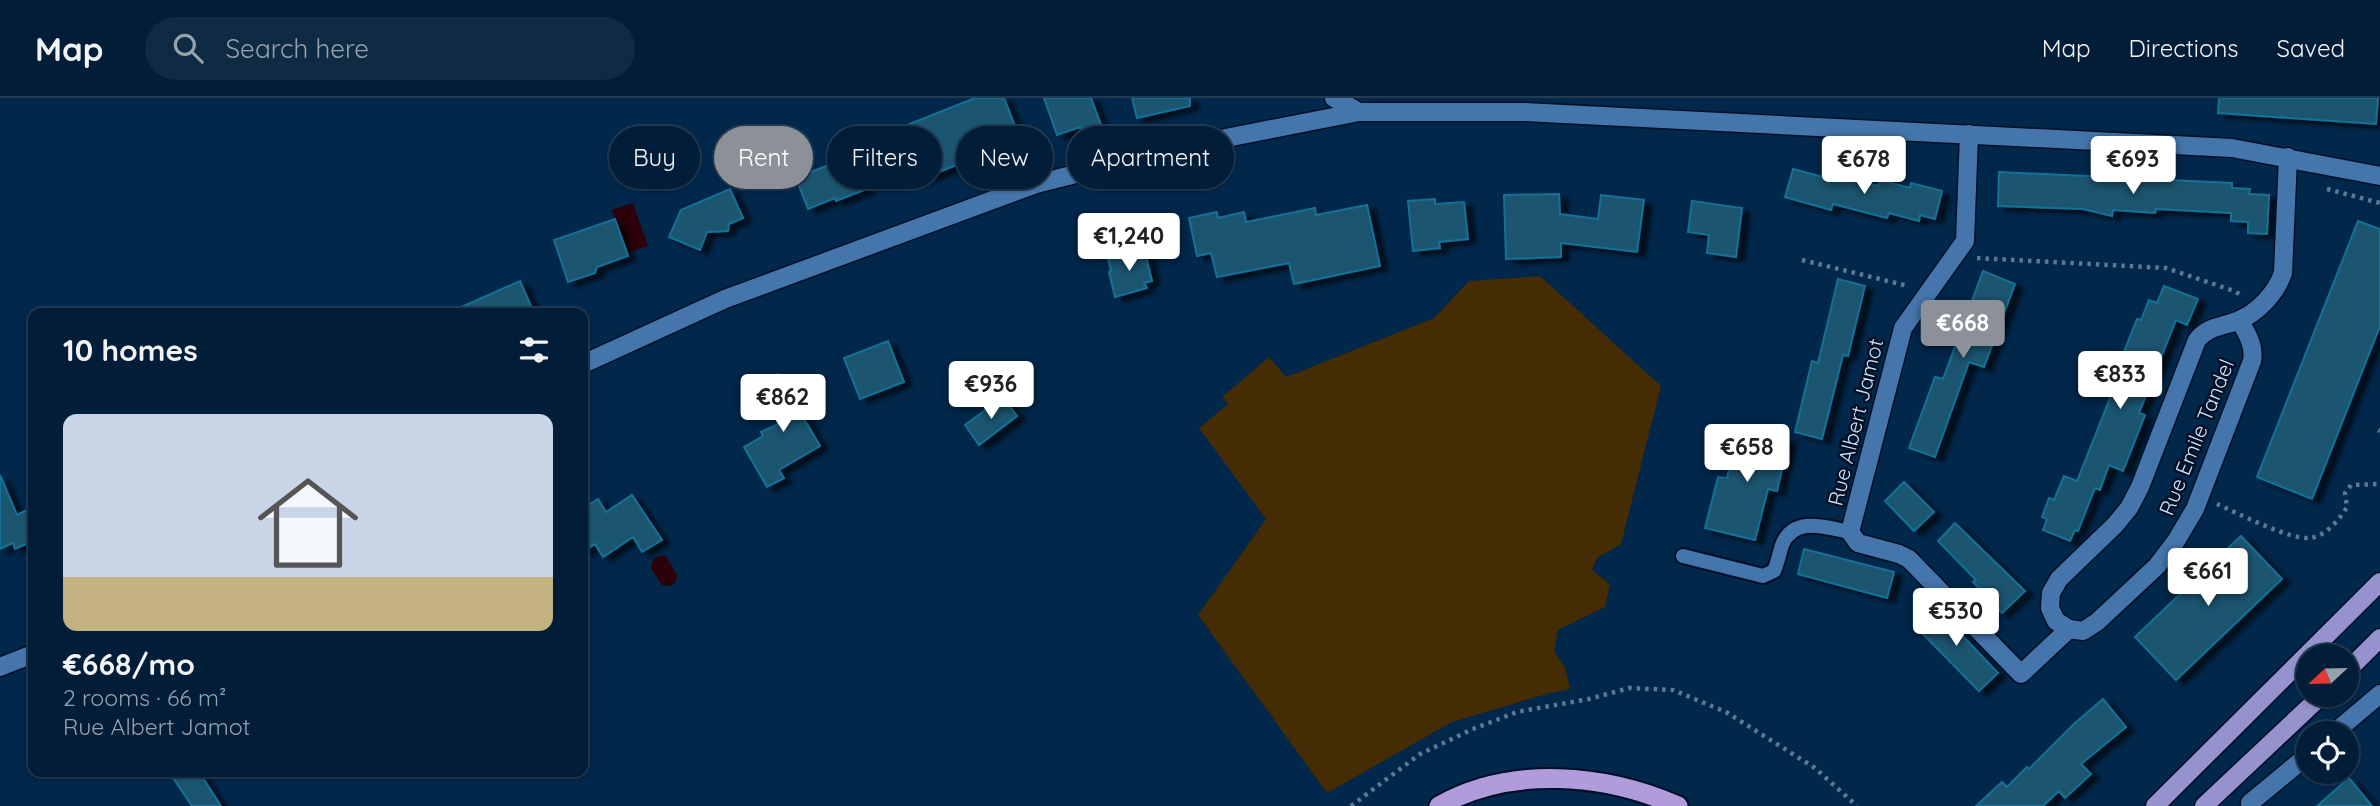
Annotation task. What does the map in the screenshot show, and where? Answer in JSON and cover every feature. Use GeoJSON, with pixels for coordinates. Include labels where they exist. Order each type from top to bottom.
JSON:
{"type":"FeatureCollection","features":[{"type":"Feature","properties":{"kind":"highway"},"geometry":{"type":"LineString","coordinates":[[1439,806],[1512,781],[1549,779],[1621,786],[1678,806]]}},
{"type":"Feature","properties":{"kind":"main road"},"geometry":{"type":"LineString","coordinates":[[2155,806],[2380,582]]}},
{"type":"Feature","properties":{"kind":"main road"},"geometry":{"type":"LineString","coordinates":[[2359,659],[2380,638]]}},
{"type":"Feature","properties":{"kind":"main road"},"geometry":{"type":"LineString","coordinates":[[2204,806],[2309,707]]}},
{"type":"Feature","properties":{"kind":"street"},"geometry":{"type":"LineString","coordinates":[[1334,98],[1359,112]]}},
{"type":"Feature","properties":{"kind":"street"},"geometry":{"type":"LineString","coordinates":[[588,362],[725,299],[1036,184],[1190,145],[1359,112],[1524,113],[2232,148],[2380,176]]}},
{"type":"Feature","properties":{"kind":"street","name":"Rue Albert Jamot"},"geometry":{"type":"LineString","coordinates":[[1969,134],[1965,241],[1903,328],[1850,533],[1858,543],[1909,559],[2021,674],[2069,629]]}},
{"type":"Feature","properties":{"kind":"street","name":"Rue Emile Tandel"},"geometry":{"type":"LineString","coordinates":[[2239,321],[2251,342],[2254,352],[2252,361],[2200,496],[2176,541],[2157,566],[2097,622],[2083,631],[2069,629],[2056,621],[2050,608],[2051,593],[2059,579],[2129,508],[2140,487],[2197,340],[2214,327],[2239,321],[2278,288],[2283,273],[2288,158]]}},
{"type":"Feature","properties":{"kind":"street"},"geometry":{"type":"LineString","coordinates":[[0,667],[28,656]]}},
{"type":"Feature","properties":{"kind":"street"},"geometry":{"type":"LineString","coordinates":[[2348,721],[2380,694]]}},
{"type":"Feature","properties":{"kind":"street"},"geometry":{"type":"LineString","coordinates":[[2250,803],[2296,765]]}},
{"type":"Feature","properties":{"kind":"lane"},"geometry":{"type":"LineString","coordinates":[[1683,555],[1763,576],[1774,571],[1788,535],[1800,526],[1816,525],[1850,533]]}},
{"type":"Feature","properties":{"kind":"path"},"geometry":{"type":"LineString","coordinates":[[2318,187],[2380,204]]}},
{"type":"Feature","properties":{"kind":"path"},"geometry":{"type":"LineString","coordinates":[[1957,251],[1972,258],[1984,259],[2166,268],[2234,291],[2259,306]]}},
{"type":"Feature","properties":{"kind":"path"},"geometry":{"type":"LineString","coordinates":[[1802,260],[1929,291]]}},
{"type":"Feature","properties":{"kind":"path"},"geometry":{"type":"LineString","coordinates":[[2200,496],[2267,526],[2291,535],[2310,538],[2328,529],[2339,519],[2347,507],[2345,493],[2351,485],[2380,484]]}},
{"type":"Feature","properties":{"kind":"path"},"geometry":{"type":"LineString","coordinates":[[1351,806],[1420,754],[1473,729],[1517,712],[1589,699],[1629,688],[1673,690],[1726,712],[1815,768],[1857,806]]}},
{"type":"Feature","properties":{"kind":"shaded area"},"geometry":{"type":"Polygon","coordinates":[[[633,203],[648,246],[627,253],[612,210],[633,203]]]}},
{"type":"Feature","properties":{"kind":"shaded area"},"geometry":{"type":"Polygon","coordinates":[[[1540,276],[1661,386],[1621,544],[1597,558],[1592,570],[1610,584],[1605,607],[1558,630],[1554,651],[1565,667],[1570,689],[1452,722],[1327,793],[1198,615],[1266,519],[1199,428],[1228,404],[1222,397],[1269,357],[1286,377],[1434,318],[1469,281],[1540,276]]]}},
{"type":"Feature","properties":{"kind":"shaded area"},"geometry":{"type":"Polygon","coordinates":[[[666,556],[677,575],[676,582],[670,586],[662,585],[651,568],[653,560],[666,556]]]}},
{"type":"Feature","properties":{"kind":"building"},"geometry":{"type":"Polygon","coordinates":[[[975,98],[1004,98],[1015,126],[956,126],[956,165],[942,171],[942,126],[905,126],[975,98]]]}},
{"type":"Feature","properties":{"kind":"building"},"geometry":{"type":"Polygon","coordinates":[[[1044,98],[1091,98],[1101,125],[1067,126],[1067,132],[1057,135],[1044,98]]]}},
{"type":"Feature","properties":{"kind":"building"},"geometry":{"type":"Polygon","coordinates":[[[1132,98],[1190,98],[1190,106],[1137,118],[1132,98]]]}},
{"type":"Feature","properties":{"kind":"building"},"geometry":{"type":"Polygon","coordinates":[[[2219,98],[2378,98],[2376,124],[2218,113],[2219,98]]]}},
{"type":"Feature","properties":{"kind":"building"},"geometry":{"type":"Polygon","coordinates":[[[827,165],[827,189],[867,189],[808,209],[800,189],[813,189],[813,171],[827,165]]]}},
{"type":"Feature","properties":{"kind":"building"},"geometry":{"type":"Polygon","coordinates":[[[1793,169],[1823,177],[1824,172],[1878,186],[1880,180],[1910,188],[1911,183],[1942,191],[1935,219],[1920,215],[1919,221],[1889,213],[1887,218],[1833,204],[1831,210],[1785,197],[1793,169]]]}},
{"type":"Feature","properties":{"kind":"building"},"geometry":{"type":"Polygon","coordinates":[[[1999,172],[2232,183],[2232,188],[2250,189],[2249,194],[2269,195],[2267,234],[2248,233],[2248,222],[2231,221],[2231,213],[2113,210],[2112,216],[2083,209],[1998,206],[1999,172]]]}},
{"type":"Feature","properties":{"kind":"building"},"geometry":{"type":"Polygon","coordinates":[[[730,189],[743,218],[729,224],[728,231],[707,232],[700,250],[669,237],[681,210],[730,189]]]}},
{"type":"Feature","properties":{"kind":"building"},"geometry":{"type":"Polygon","coordinates":[[[1559,194],[1560,214],[1598,219],[1601,195],[1644,200],[1637,252],[1561,243],[1561,257],[1506,259],[1504,195],[1559,194]]]}},
{"type":"Feature","properties":{"kind":"building"},"geometry":{"type":"Polygon","coordinates":[[[1435,199],[1435,204],[1464,202],[1468,239],[1439,242],[1440,248],[1413,251],[1408,201],[1435,199]]]}},
{"type":"Feature","properties":{"kind":"building"},"geometry":{"type":"Polygon","coordinates":[[[1692,201],[1742,208],[1736,257],[1707,253],[1709,235],[1688,232],[1692,201]]]}},
{"type":"Feature","properties":{"kind":"building"},"geometry":{"type":"Polygon","coordinates":[[[1367,205],[1380,266],[1294,284],[1289,263],[1217,277],[1211,253],[1197,256],[1189,218],[1217,212],[1218,218],[1244,212],[1246,222],[1315,208],[1316,215],[1367,205]]]}},
{"type":"Feature","properties":{"kind":"building"},"geometry":{"type":"Polygon","coordinates":[[[615,219],[628,256],[597,267],[595,273],[568,282],[554,240],[615,219]]]}},
{"type":"Feature","properties":{"kind":"building"},"geometry":{"type":"Polygon","coordinates":[[[2358,221],[2380,229],[2380,326],[2312,499],[2257,477],[2358,221]]]}},
{"type":"Feature","properties":{"kind":"building"},"geometry":{"type":"Polygon","coordinates":[[[1138,250],[1139,253],[1145,252],[1152,281],[1144,283],[1147,288],[1115,297],[1108,258],[1138,250]]]}},
{"type":"Feature","properties":{"kind":"building"},"geometry":{"type":"Polygon","coordinates":[[[1983,271],[2015,284],[1984,367],[1969,362],[1935,457],[1909,448],[1935,377],[1943,379],[1983,271]]]}},
{"type":"Feature","properties":{"kind":"building"},"geometry":{"type":"Polygon","coordinates":[[[1838,279],[1865,286],[1848,356],[1843,355],[1822,439],[1795,432],[1812,361],[1818,363],[1838,279]]]}},
{"type":"Feature","properties":{"kind":"building"},"geometry":{"type":"Polygon","coordinates":[[[520,281],[532,308],[459,308],[520,281]]]}},
{"type":"Feature","properties":{"kind":"building"},"geometry":{"type":"Polygon","coordinates":[[[2164,286],[2198,299],[2187,325],[2176,320],[2139,413],[2145,415],[2123,471],[2109,465],[2100,490],[2095,488],[2078,531],[2075,530],[2070,541],[2043,530],[2047,519],[2042,517],[2049,498],[2054,500],[2064,476],[2077,481],[2118,378],[2114,377],[2137,319],[2141,320],[2149,300],[2157,303],[2164,286]]]}},
{"type":"Feature","properties":{"kind":"building"},"geometry":{"type":"Polygon","coordinates":[[[888,341],[904,382],[860,399],[844,358],[888,341]]]}},
{"type":"Feature","properties":{"kind":"building"},"geometry":{"type":"Polygon","coordinates":[[[778,374],[784,384],[801,378],[809,403],[797,407],[820,446],[779,470],[784,478],[767,487],[744,447],[763,436],[761,432],[785,421],[771,378],[778,374]]]}},
{"type":"Feature","properties":{"kind":"building"},"geometry":{"type":"Polygon","coordinates":[[[1003,397],[1017,416],[979,445],[965,425],[1003,397]]]}},
{"type":"Feature","properties":{"kind":"building"},"geometry":{"type":"Polygon","coordinates":[[[1739,427],[1789,439],[1777,491],[1768,489],[1755,540],[1705,528],[1718,477],[1727,478],[1739,427]]]}},
{"type":"Feature","properties":{"kind":"building"},"geometry":{"type":"Polygon","coordinates":[[[0,475],[17,515],[28,510],[28,543],[15,549],[13,543],[0,549],[0,475]]]}},
{"type":"Feature","properties":{"kind":"building"},"geometry":{"type":"Polygon","coordinates":[[[1904,482],[1934,512],[1914,531],[1885,501],[1904,482]]]}},
{"type":"Feature","properties":{"kind":"building"},"geometry":{"type":"Polygon","coordinates":[[[632,495],[662,540],[642,552],[633,537],[603,557],[595,544],[588,549],[588,506],[598,499],[606,512],[632,495]]]}},
{"type":"Feature","properties":{"kind":"building"},"geometry":{"type":"Polygon","coordinates":[[[1955,523],[2025,591],[2002,613],[1973,582],[1976,580],[1938,541],[1955,523]]]}},
{"type":"Feature","properties":{"kind":"building"},"geometry":{"type":"Polygon","coordinates":[[[2241,536],[2282,579],[2176,680],[2135,637],[2241,536]]]}},
{"type":"Feature","properties":{"kind":"building"},"geometry":{"type":"Polygon","coordinates":[[[1804,549],[1894,572],[1887,598],[1798,574],[1804,549]]]}},
{"type":"Feature","properties":{"kind":"building"},"geometry":{"type":"Polygon","coordinates":[[[1934,606],[1998,673],[1979,691],[1914,625],[1934,606]]]}},
{"type":"Feature","properties":{"kind":"building"},"geometry":{"type":"Polygon","coordinates":[[[2103,699],[2126,727],[2081,764],[2091,774],[2065,798],[2059,791],[2043,806],[1976,806],[2002,782],[2007,787],[2027,767],[2029,769],[2103,699]]]}},
{"type":"Feature","properties":{"kind":"building"},"geometry":{"type":"Polygon","coordinates":[[[172,777],[202,777],[221,806],[192,806],[172,777]]]}},
{"type":"Feature","properties":{"kind":"building"},"geometry":{"type":"Polygon","coordinates":[[[2342,784],[2354,784],[2372,806],[2317,806],[2342,784]]]}}]}
